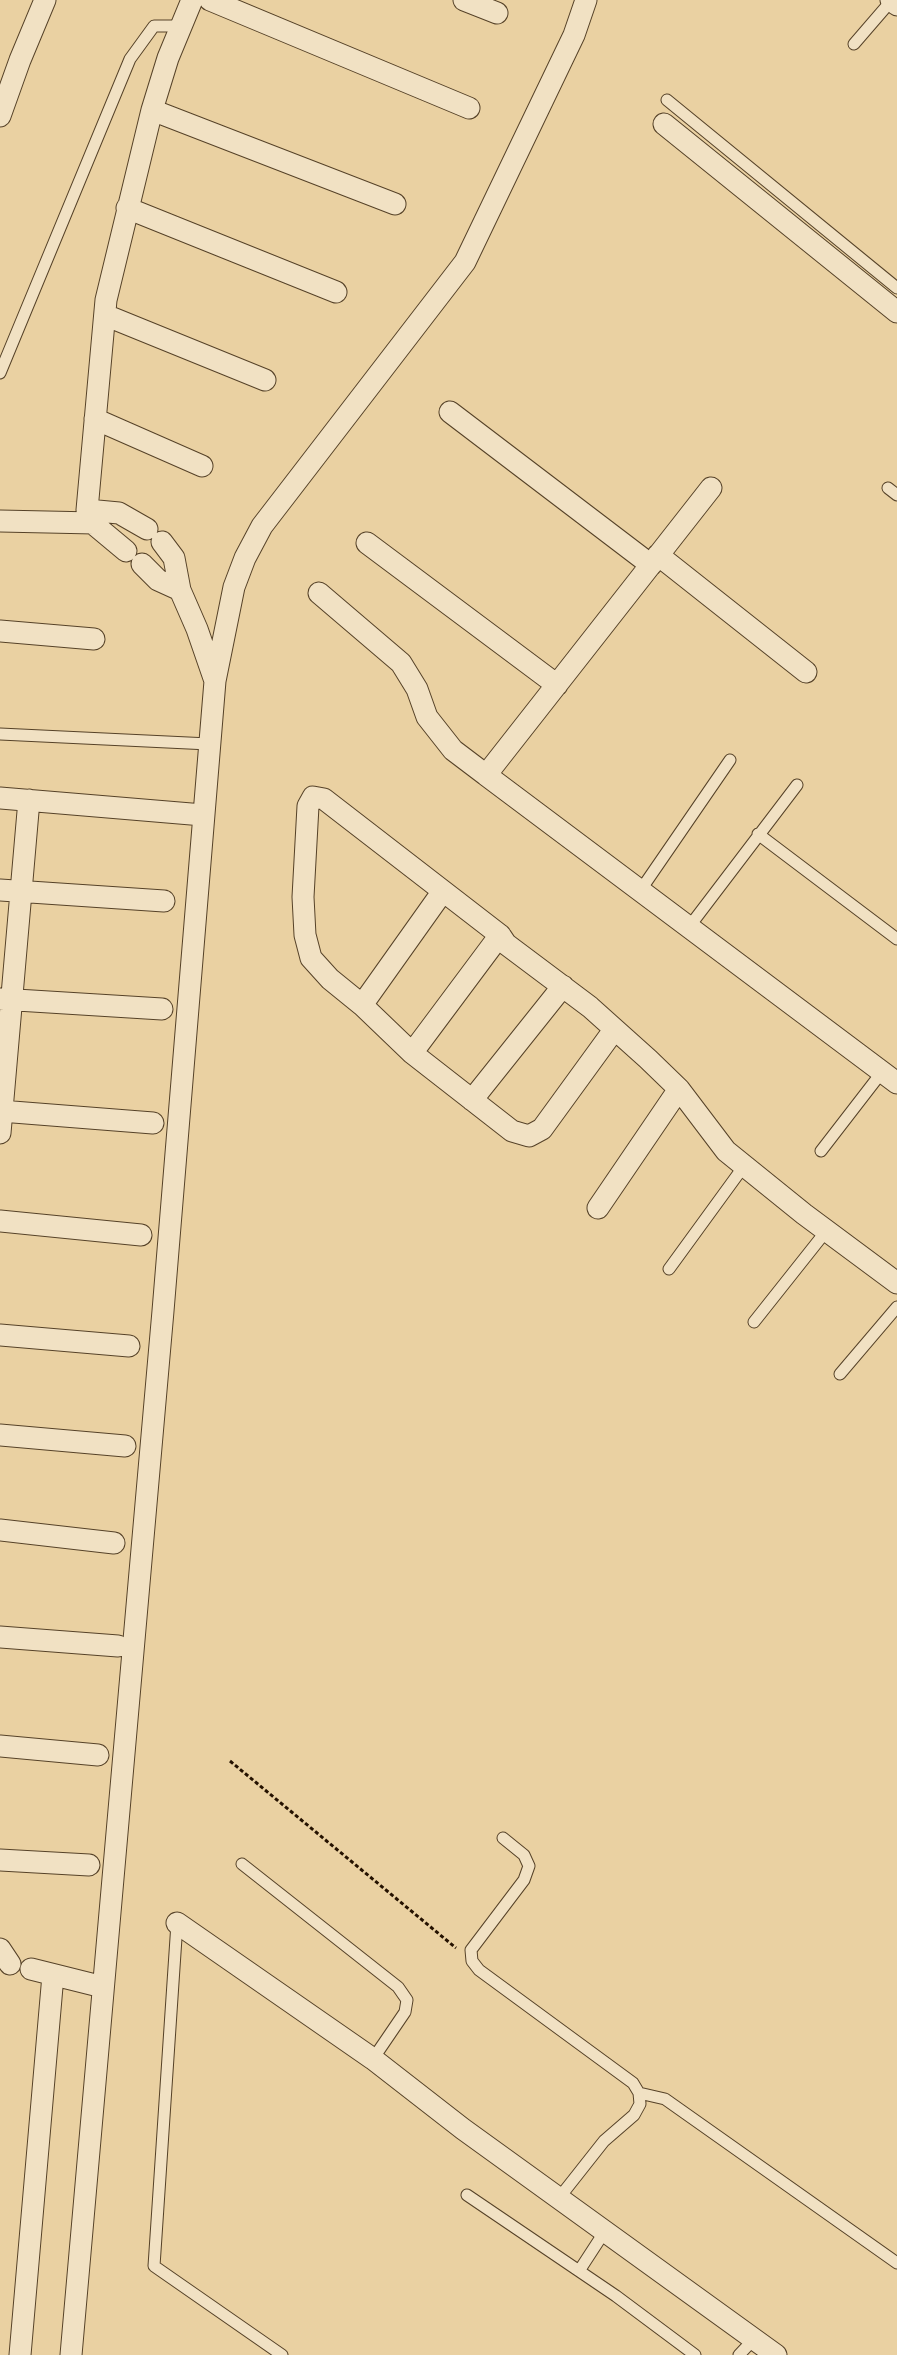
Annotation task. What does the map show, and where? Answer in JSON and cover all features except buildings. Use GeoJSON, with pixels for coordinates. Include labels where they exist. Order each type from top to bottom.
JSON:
{"type":"FeatureCollection","features":[{"type":"Feature","properties":{"kind":"street"},"geometry":{"type":"LineString","coordinates":[[0,116],[20,60],[45,0]]}},
{"type":"Feature","properties":{"kind":"street"},"geometry":{"type":"LineString","coordinates":[[126,551],[91,516],[94,419],[106,300],[152,110],[168,58],[192,0]]}},
{"type":"Feature","properties":{"kind":"street"},"geometry":{"type":"LineString","coordinates":[[210,0],[469,108]]}},
{"type":"Feature","properties":{"kind":"street"},"geometry":{"type":"LineString","coordinates":[[464,0],[497,13]]}},
{"type":"Feature","properties":{"kind":"street"},"geometry":{"type":"LineString","coordinates":[[71,2355],[164,1301],[209,744],[215,681],[234,587],[245,558],[262,526],[465,262],[574,35],[586,0]]}},
{"type":"Feature","properties":{"kind":"street"},"geometry":{"type":"LineString","coordinates":[[891,0],[897,5]]}},
{"type":"Feature","properties":{"kind":"street"},"geometry":{"type":"LineString","coordinates":[[152,110],[395,204]]}},
{"type":"Feature","properties":{"kind":"street"},"geometry":{"type":"LineString","coordinates":[[664,124],[897,312]]}},
{"type":"Feature","properties":{"kind":"street"},"geometry":{"type":"LineString","coordinates":[[127,208],[336,292]]}},
{"type":"Feature","properties":{"kind":"street"},"geometry":{"type":"LineString","coordinates":[[105,315],[265,380]]}},
{"type":"Feature","properties":{"kind":"street"},"geometry":{"type":"LineString","coordinates":[[450,412],[806,672]]}},
{"type":"Feature","properties":{"kind":"street"},"geometry":{"type":"LineString","coordinates":[[94,419],[202,466]]}},
{"type":"Feature","properties":{"kind":"street"},"geometry":{"type":"LineString","coordinates":[[486,775],[711,488]]}},
{"type":"Feature","properties":{"kind":"street"},"geometry":{"type":"LineString","coordinates":[[0,521],[120,513],[154,536],[174,558],[180,590],[215,681]]}},
{"type":"Feature","properties":{"kind":"street"},"geometry":{"type":"LineString","coordinates":[[367,543],[556,685]]}},
{"type":"Feature","properties":{"kind":"street"},"geometry":{"type":"LineString","coordinates":[[142,564],[158,580],[180,590]]}},
{"type":"Feature","properties":{"kind":"street"},"geometry":{"type":"LineString","coordinates":[[318,593],[401,663],[417,689],[427,717],[453,750],[890,1077]]}},
{"type":"Feature","properties":{"kind":"street"},"geometry":{"type":"LineString","coordinates":[[0,631],[94,639]]}},
{"type":"Feature","properties":{"kind":"street"},"geometry":{"type":"LineString","coordinates":[[614,1030],[542,1129],[529,1136],[512,1131],[472,1100],[412,1053],[362,1005],[330,979],[311,958],[305,935],[303,897],[308,806],[314,797],[324,800],[500,935],[506,944],[590,1007],[679,1089],[726,1151],[897,1283]]}},
{"type":"Feature","properties":{"kind":"street"},"geometry":{"type":"LineString","coordinates":[[0,798],[203,815]]}},
{"type":"Feature","properties":{"kind":"street"},"geometry":{"type":"LineString","coordinates":[[0,1132],[6,1000],[21,892],[29,800]]}},
{"type":"Feature","properties":{"kind":"street"},"geometry":{"type":"LineString","coordinates":[[0,890],[164,901]]}},
{"type":"Feature","properties":{"kind":"street"},"geometry":{"type":"LineString","coordinates":[[362,1005],[443,891]]}},
{"type":"Feature","properties":{"kind":"street"},"geometry":{"type":"LineString","coordinates":[[412,1053],[500,935]]}},
{"type":"Feature","properties":{"kind":"street"},"geometry":{"type":"LineString","coordinates":[[472,1100],[563,986]]}},
{"type":"Feature","properties":{"kind":"street"},"geometry":{"type":"LineString","coordinates":[[6,1000],[162,1009]]}},
{"type":"Feature","properties":{"kind":"street"},"geometry":{"type":"LineString","coordinates":[[598,1208],[679,1089]]}},
{"type":"Feature","properties":{"kind":"street"},"geometry":{"type":"LineString","coordinates":[[1,1111],[153,1123]]}},
{"type":"Feature","properties":{"kind":"street"},"geometry":{"type":"LineString","coordinates":[[0,1221],[140,1235]]}},
{"type":"Feature","properties":{"kind":"street"},"geometry":{"type":"LineString","coordinates":[[0,1335],[129,1346]]}},
{"type":"Feature","properties":{"kind":"street"},"geometry":{"type":"LineString","coordinates":[[0,1435],[125,1446]]}},
{"type":"Feature","properties":{"kind":"street"},"geometry":{"type":"LineString","coordinates":[[0,1530],[114,1543]]}},
{"type":"Feature","properties":{"kind":"street"},"geometry":{"type":"LineString","coordinates":[[0,1637],[118,1646]]}},
{"type":"Feature","properties":{"kind":"street"},"geometry":{"type":"LineString","coordinates":[[0,1746],[98,1755]]}},
{"type":"Feature","properties":{"kind":"street"},"geometry":{"type":"LineString","coordinates":[[0,1860],[88,1864]]}},
{"type":"Feature","properties":{"kind":"street"},"geometry":{"type":"LineString","coordinates":[[177,1923],[373,2059],[464,2129],[776,2355]]}},
{"type":"Feature","properties":{"kind":"street"},"geometry":{"type":"LineString","coordinates":[[31,1969],[102,1988]]}},
{"type":"Feature","properties":{"kind":"street"},"geometry":{"type":"LineString","coordinates":[[20,2355],[53,1975]]}},
{"type":"Feature","properties":{"kind":"lane"},"geometry":{"type":"LineString","coordinates":[[854,44],[891,0]]}},
{"type":"Feature","properties":{"kind":"lane"},"geometry":{"type":"LineString","coordinates":[[0,373],[130,59],[154,26],[181,26]]}},
{"type":"Feature","properties":{"kind":"lane"},"geometry":{"type":"LineString","coordinates":[[667,100],[897,288]]}},
{"type":"Feature","properties":{"kind":"lane"},"geometry":{"type":"LineString","coordinates":[[0,734],[209,744]]}},
{"type":"Feature","properties":{"kind":"lane"},"geometry":{"type":"LineString","coordinates":[[640,891],[730,760]]}},
{"type":"Feature","properties":{"kind":"lane"},"geometry":{"type":"LineString","coordinates":[[689,927],[758,834],[798,785]]}},
{"type":"Feature","properties":{"kind":"lane"},"geometry":{"type":"LineString","coordinates":[[758,834],[897,940]]}},
{"type":"Feature","properties":{"kind":"lane"},"geometry":{"type":"LineString","coordinates":[[821,1151],[890,1077]]}},
{"type":"Feature","properties":{"kind":"lane"},"geometry":{"type":"LineString","coordinates":[[669,1269],[744,1166]]}},
{"type":"Feature","properties":{"kind":"lane"},"geometry":{"type":"LineString","coordinates":[[754,1322],[827,1230]]}},
{"type":"Feature","properties":{"kind":"lane"},"geometry":{"type":"LineString","coordinates":[[840,1374],[897,1307]]}},
{"type":"Feature","properties":{"kind":"lane"},"geometry":{"type":"LineString","coordinates":[[503,1838],[524,1855],[529,1866],[524,1880],[471,1950],[472,1962],[479,1970],[633,2083],[639,2093],[640,2104],[634,2115],[604,2141],[559,2198]]}},
{"type":"Feature","properties":{"kind":"lane"},"geometry":{"type":"LineString","coordinates":[[242,1864],[398,1987],[407,2000],[406,2012],[373,2059]]}},
{"type":"Feature","properties":{"kind":"lane"},"geometry":{"type":"LineString","coordinates":[[177,1923],[154,2266],[282,2355]]}},
{"type":"Feature","properties":{"kind":"lane"},"geometry":{"type":"LineString","coordinates":[[639,2093],[665,2099],[897,2263]]}},
{"type":"Feature","properties":{"kind":"lane"},"geometry":{"type":"LineString","coordinates":[[467,2195],[579,2271],[695,2355]]}},
{"type":"Feature","properties":{"kind":"lane"},"geometry":{"type":"LineString","coordinates":[[579,2271],[604,2231]]}},
{"type":"Feature","properties":{"kind":"lane"},"geometry":{"type":"LineString","coordinates":[[739,2355],[754,2339]]}},
{"type":"Feature","properties":{"kind":"path"},"geometry":{"type":"LineString","coordinates":[[230,1761],[472,1962]]}}]}
